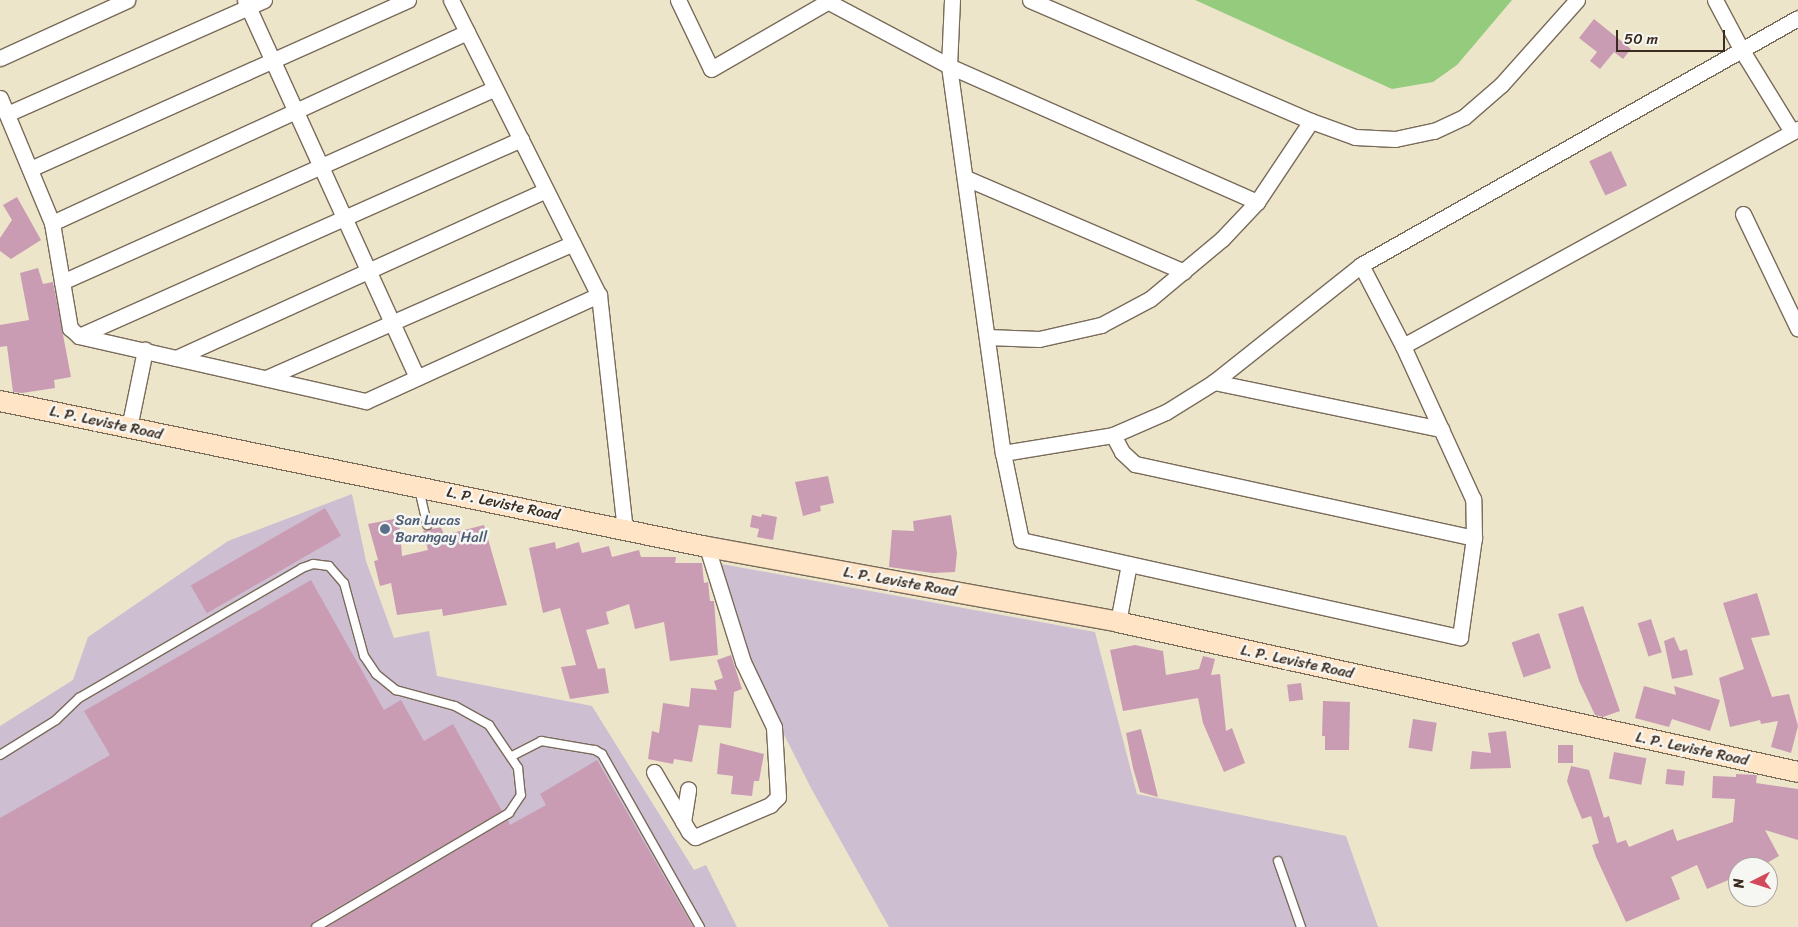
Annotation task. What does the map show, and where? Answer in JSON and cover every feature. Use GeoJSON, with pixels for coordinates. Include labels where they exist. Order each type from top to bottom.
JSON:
{"type":"FeatureCollection","features":[{"type":"Feature","properties":{"kind":"main road","name":"L. P. Leviste Road"},"geometry":{"type":"LineString","coordinates":[[0,401],[706,547],[1118,622],[1798,772]]}},
{"type":"Feature","properties":{"kind":"street"},"geometry":{"type":"LineString","coordinates":[[0,58],[127,0]]}},
{"type":"Feature","properties":{"kind":"street"},"geometry":{"type":"LineString","coordinates":[[7,114],[247,4],[264,0]]}},
{"type":"Feature","properties":{"kind":"street"},"geometry":{"type":"LineString","coordinates":[[30,169],[408,0]]}},
{"type":"Feature","properties":{"kind":"street"},"geometry":{"type":"LineString","coordinates":[[451,0],[599,295],[625,530]]}},
{"type":"Feature","properties":{"kind":"street"},"geometry":{"type":"LineString","coordinates":[[678,0],[711,69],[826,1],[949,66],[1257,202]]}},
{"type":"Feature","properties":{"kind":"street"},"geometry":{"type":"LineString","coordinates":[[952,0],[949,66],[1003,453],[1021,540],[1460,637],[1474,538],[1473,499],[1403,346],[1360,265]]}},
{"type":"Feature","properties":{"kind":"street"},"geometry":{"type":"LineString","coordinates":[[1030,0],[1311,122],[1355,137],[1395,139],[1434,131],[1464,117],[1501,86],[1577,0]]}},
{"type":"Feature","properties":{"kind":"street"},"geometry":{"type":"LineString","coordinates":[[1403,346],[1795,131],[1741,49],[1716,0]]}},
{"type":"Feature","properties":{"kind":"street"},"geometry":{"type":"LineString","coordinates":[[247,4],[417,377]]}},
{"type":"Feature","properties":{"kind":"street"},"geometry":{"type":"LineString","coordinates":[[1003,453],[1113,435],[1166,412],[1214,382],[1360,265],[1798,18]]}},
{"type":"Feature","properties":{"kind":"street"},"geometry":{"type":"LineString","coordinates":[[52,223],[467,32]]}},
{"type":"Feature","properties":{"kind":"street"},"geometry":{"type":"LineString","coordinates":[[62,282],[495,88]]}},
{"type":"Feature","properties":{"kind":"street"},"geometry":{"type":"LineString","coordinates":[[0,98],[52,223],[70,328],[79,336],[366,401],[599,295]]}},
{"type":"Feature","properties":{"kind":"street"},"geometry":{"type":"LineString","coordinates":[[987,337],[1039,339],[1101,325],[1150,299],[1222,239],[1257,202],[1311,122]]}},
{"type":"Feature","properties":{"kind":"street"},"geometry":{"type":"LineString","coordinates":[[79,336],[521,140]]}},
{"type":"Feature","properties":{"kind":"street"},"geometry":{"type":"LineString","coordinates":[[966,178],[1184,272]]}},
{"type":"Feature","properties":{"kind":"street"},"geometry":{"type":"LineString","coordinates":[[176,358],[546,190]]}},
{"type":"Feature","properties":{"kind":"street"},"geometry":{"type":"LineString","coordinates":[[1743,214],[1798,329]]}},
{"type":"Feature","properties":{"kind":"street"},"geometry":{"type":"LineString","coordinates":[[266,378],[573,243]]}},
{"type":"Feature","properties":{"kind":"street"},"geometry":{"type":"LineString","coordinates":[[129,428],[145,350]]}},
{"type":"Feature","properties":{"kind":"street"},"geometry":{"type":"LineString","coordinates":[[1214,382],[1441,430]]}},
{"type":"Feature","properties":{"kind":"street"},"geometry":{"type":"LineString","coordinates":[[1113,435],[1122,452],[1135,464],[1474,538]]}},
{"type":"Feature","properties":{"kind":"street"},"geometry":{"type":"LineString","coordinates":[[654,772],[692,835],[703,836],[775,802],[780,791],[774,727],[743,662],[706,547]]}},
{"type":"Feature","properties":{"kind":"street"},"geometry":{"type":"LineString","coordinates":[[1118,622],[1129,564]]}},
{"type":"Feature","properties":{"kind":"street"},"geometry":{"type":"LineString","coordinates":[[683,822],[688,789]]}},
{"type":"Feature","properties":{"kind":"lane"},"geometry":{"type":"LineString","coordinates":[[418,487],[427,525]]}},
{"type":"Feature","properties":{"kind":"lane"},"geometry":{"type":"LineString","coordinates":[[0,755],[56,720],[80,698],[302,568],[317,564],[329,566],[341,577],[367,663],[381,680],[405,693],[455,706],[481,718],[512,756],[522,785],[515,807],[316,927]]}},
{"type":"Feature","properties":{"kind":"lane"},"geometry":{"type":"LineString","coordinates":[[512,756],[541,741],[602,754],[700,927]]}},
{"type":"Feature","properties":{"kind":"lane"},"geometry":{"type":"LineString","coordinates":[[1278,861],[1300,927]]}},
{"type":"Feature","properties":{"kind":"shaded area"},"geometry":{"type":"Polygon","coordinates":[[[352,494],[366,561],[394,638],[429,631],[437,676],[592,706],[694,870],[706,865],[737,927],[0,927],[0,726],[73,680],[88,637],[228,541],[352,494]]]}},
{"type":"Feature","properties":{"kind":"shaded area"},"geometry":{"type":"Polygon","coordinates":[[[716,563],[1095,632],[1137,794],[1346,836],[1378,927],[889,927],[811,788],[747,661],[716,563]]]}},
{"type":"Feature","properties":{"kind":"green space"},"geometry":{"type":"Polygon","coordinates":[[[1195,0],[1512,0],[1457,65],[1433,82],[1392,89],[1195,0]]]}},
{"type":"Feature","properties":{"kind":"building"},"geometry":{"type":"Polygon","coordinates":[[[1594,19],[1631,49],[1623,59],[1614,52],[1600,69],[1590,61],[1597,52],[1579,38],[1594,19]]]}},
{"type":"Feature","properties":{"kind":"building"},"geometry":{"type":"Polygon","coordinates":[[[1611,151],[1627,185],[1605,196],[1589,161],[1611,151]]]}},
{"type":"Feature","properties":{"kind":"building"},"geometry":{"type":"Polygon","coordinates":[[[17,197],[41,240],[11,259],[0,251],[0,238],[12,220],[3,205],[17,197]]]}},
{"type":"Feature","properties":{"kind":"building"},"geometry":{"type":"Polygon","coordinates":[[[38,268],[43,284],[53,282],[71,377],[54,380],[55,388],[22,393],[13,392],[7,346],[0,347],[0,325],[29,320],[20,273],[38,268]]]}},
{"type":"Feature","properties":{"kind":"building"},"geometry":{"type":"Polygon","coordinates":[[[828,476],[834,503],[820,506],[821,511],[803,516],[795,482],[828,476]]]}},
{"type":"Feature","properties":{"kind":"building"},"geometry":{"type":"Polygon","coordinates":[[[325,508],[341,536],[207,613],[191,586],[325,508]]]}},
{"type":"Feature","properties":{"kind":"building"},"geometry":{"type":"Polygon","coordinates":[[[762,514],[777,517],[773,540],[757,537],[759,529],[750,527],[752,515],[761,517],[762,514]]]}},
{"type":"Feature","properties":{"kind":"building"},"geometry":{"type":"Polygon","coordinates":[[[951,515],[957,553],[955,572],[933,573],[889,567],[892,530],[914,531],[913,521],[951,515]]]}},
{"type":"Feature","properties":{"kind":"building"},"geometry":{"type":"Polygon","coordinates":[[[399,518],[402,556],[428,550],[423,531],[441,527],[444,535],[484,525],[507,605],[443,616],[442,609],[397,615],[391,583],[380,586],[374,561],[378,560],[368,524],[399,518]]]}},
{"type":"Feature","properties":{"kind":"building"},"geometry":{"type":"Polygon","coordinates":[[[555,542],[556,549],[579,542],[582,553],[609,546],[612,557],[639,550],[641,557],[676,557],[675,563],[702,563],[704,583],[708,582],[710,601],[714,601],[718,655],[670,661],[664,622],[635,629],[629,604],[606,612],[609,624],[586,630],[598,669],[605,668],[609,693],[570,699],[561,667],[576,665],[560,608],[543,613],[529,548],[555,542]]]}},
{"type":"Feature","properties":{"kind":"building"},"geometry":{"type":"Polygon","coordinates":[[[311,580],[384,710],[401,700],[424,741],[453,724],[502,811],[313,922],[310,927],[0,927],[0,818],[110,755],[84,711],[311,580]]]}},
{"type":"Feature","properties":{"kind":"building"},"geometry":{"type":"Polygon","coordinates":[[[1757,593],[1770,635],[1751,638],[1772,697],[1789,694],[1798,726],[1791,753],[1771,747],[1778,721],[1761,724],[1760,720],[1730,727],[1719,678],[1744,669],[1723,603],[1757,593]]]}},
{"type":"Feature","properties":{"kind":"building"},"geometry":{"type":"Polygon","coordinates":[[[1583,606],[1620,711],[1603,717],[1595,715],[1579,681],[1558,614],[1583,606]]]}},
{"type":"Feature","properties":{"kind":"building"},"geometry":{"type":"Polygon","coordinates":[[[1651,619],[1662,652],[1649,657],[1638,623],[1651,619]]]}},
{"type":"Feature","properties":{"kind":"building"},"geometry":{"type":"Polygon","coordinates":[[[1539,633],[1551,668],[1524,677],[1512,642],[1539,633]]]}},
{"type":"Feature","properties":{"kind":"building"},"geometry":{"type":"Polygon","coordinates":[[[1674,637],[1680,651],[1687,649],[1693,675],[1672,679],[1664,641],[1674,637]]]}},
{"type":"Feature","properties":{"kind":"building"},"geometry":{"type":"Polygon","coordinates":[[[1135,645],[1163,651],[1166,675],[1199,669],[1203,656],[1215,659],[1211,675],[1220,674],[1226,731],[1232,728],[1245,763],[1224,772],[1203,723],[1198,698],[1123,711],[1110,650],[1135,645]]]}},
{"type":"Feature","properties":{"kind":"building"},"geometry":{"type":"Polygon","coordinates":[[[731,655],[742,689],[734,692],[731,728],[699,725],[692,762],[674,759],[673,764],[648,759],[652,731],[659,733],[663,703],[689,707],[691,688],[717,690],[714,681],[723,678],[717,660],[731,655]]]}},
{"type":"Feature","properties":{"kind":"building"},"geometry":{"type":"Polygon","coordinates":[[[1301,683],[1303,700],[1289,702],[1287,685],[1301,683]]]}},
{"type":"Feature","properties":{"kind":"building"},"geometry":{"type":"Polygon","coordinates":[[[1644,686],[1676,695],[1674,686],[1720,700],[1710,731],[1672,719],[1669,727],[1635,718],[1644,686]]]}},
{"type":"Feature","properties":{"kind":"building"},"geometry":{"type":"Polygon","coordinates":[[[1323,701],[1350,702],[1349,750],[1325,750],[1325,736],[1322,736],[1323,701]]]}},
{"type":"Feature","properties":{"kind":"building"},"geometry":{"type":"Polygon","coordinates":[[[1413,719],[1437,723],[1432,751],[1408,748],[1413,719]]]}},
{"type":"Feature","properties":{"kind":"building"},"geometry":{"type":"Polygon","coordinates":[[[1141,729],[1158,797],[1140,792],[1133,768],[1126,733],[1141,729]]]}},
{"type":"Feature","properties":{"kind":"building"},"geometry":{"type":"Polygon","coordinates":[[[1506,731],[1511,768],[1470,769],[1472,751],[1491,753],[1488,733],[1506,731]]]}},
{"type":"Feature","properties":{"kind":"building"},"geometry":{"type":"Polygon","coordinates":[[[720,743],[764,754],[759,781],[754,781],[752,796],[731,794],[733,776],[717,774],[720,743]]]}},
{"type":"Feature","properties":{"kind":"building"},"geometry":{"type":"Polygon","coordinates":[[[1558,745],[1573,745],[1573,763],[1558,763],[1558,745]]]}},
{"type":"Feature","properties":{"kind":"building"},"geometry":{"type":"Polygon","coordinates":[[[1614,752],[1646,758],[1641,785],[1609,779],[1614,752]]]}},
{"type":"Feature","properties":{"kind":"building"},"geometry":{"type":"Polygon","coordinates":[[[597,760],[693,927],[327,927],[508,820],[510,825],[546,805],[540,794],[597,760]]]}},
{"type":"Feature","properties":{"kind":"building"},"geometry":{"type":"Polygon","coordinates":[[[1571,766],[1589,770],[1604,818],[1609,816],[1617,843],[1626,840],[1629,847],[1673,829],[1677,841],[1733,822],[1735,799],[1712,798],[1713,776],[1736,777],[1736,774],[1757,775],[1756,783],[1798,789],[1798,840],[1765,830],[1779,856],[1728,857],[1728,880],[1707,889],[1697,865],[1671,877],[1680,899],[1626,922],[1592,845],[1599,843],[1591,816],[1582,819],[1567,781],[1571,766]]]}},
{"type":"Feature","properties":{"kind":"building"},"geometry":{"type":"Polygon","coordinates":[[[1667,769],[1685,771],[1683,786],[1665,784],[1667,769]]]}},
{"type":"Feature","properties":{"kind":"place","name":"San Lucas Barangay Hall"},"geometry":{"type":"Point","coordinates":[385,529]}}]}
